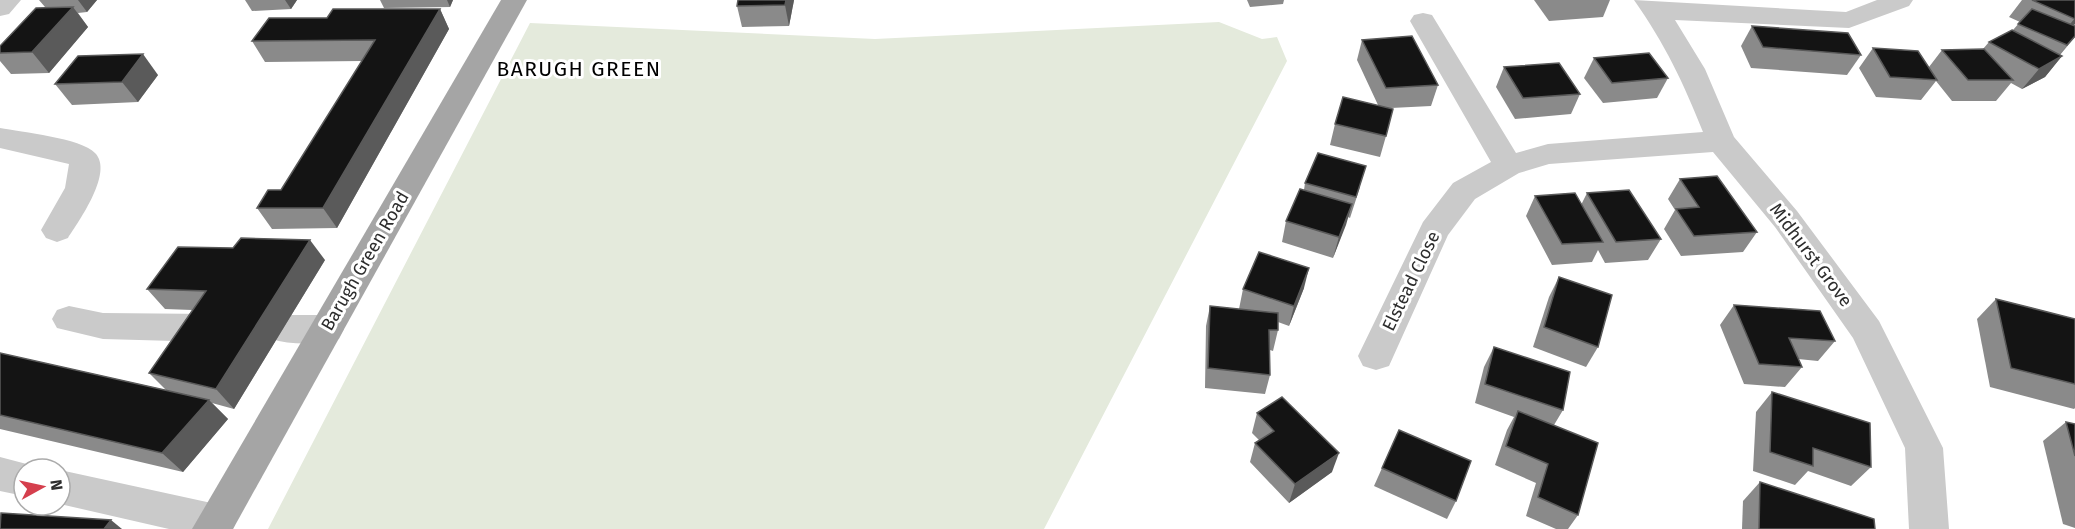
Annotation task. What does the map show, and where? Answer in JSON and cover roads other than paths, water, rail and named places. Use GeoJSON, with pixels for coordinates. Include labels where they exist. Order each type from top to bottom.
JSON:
{"type":"FeatureCollection","features":[{"type":"Feature","properties":{"kind":"main road","name":"Barugh Green Road"},"geometry":{"type":"LineString","coordinates":[[214,525],[514,0]]}},
{"type":"Feature","properties":{"kind":"street"},"geometry":{"type":"LineString","coordinates":[[0,8],[8,0]]}},
{"type":"Feature","properties":{"kind":"street"},"geometry":{"type":"LineString","coordinates":[[1652,5],[1849,20],[1900,0]]}},
{"type":"Feature","properties":{"kind":"street","name":"Midhurst Grove"},"geometry":{"type":"LineString","coordinates":[[1652,5],[1691,69],[1721,141],[1786,219],[1867,331],[1924,448],[1929,529]]}},
{"type":"Feature","properties":{"kind":"street"},"geometry":{"type":"LineString","coordinates":[[1423,21],[1508,166]]}},
{"type":"Feature","properties":{"kind":"street"},"geometry":{"type":"LineString","coordinates":[[0,138],[68,152],[84,159],[86,173],[82,189],[57,230]]}},
{"type":"Feature","properties":{"kind":"street","name":"Elstead Close"},"geometry":{"type":"LineString","coordinates":[[1376,356],[1434,231],[1464,191],[1508,166],[1548,154],[1721,141]]}},
{"type":"Feature","properties":{"kind":"street"},"geometry":{"type":"LineString","coordinates":[[69,319],[103,326],[211,328]]}},
{"type":"Feature","properties":{"kind":"street"},"geometry":{"type":"LineString","coordinates":[[283,329],[327,329]]}},
{"type":"Feature","properties":{"kind":"street","name":"Barugh Green Road"},"geometry":{"type":"LineString","coordinates":[[72,490],[214,525]]}},
{"type":"Feature","properties":{"kind":"district","name":"BARUGH GREEN"},"geometry":{"type":"Point","coordinates":[579,69]}}]}
